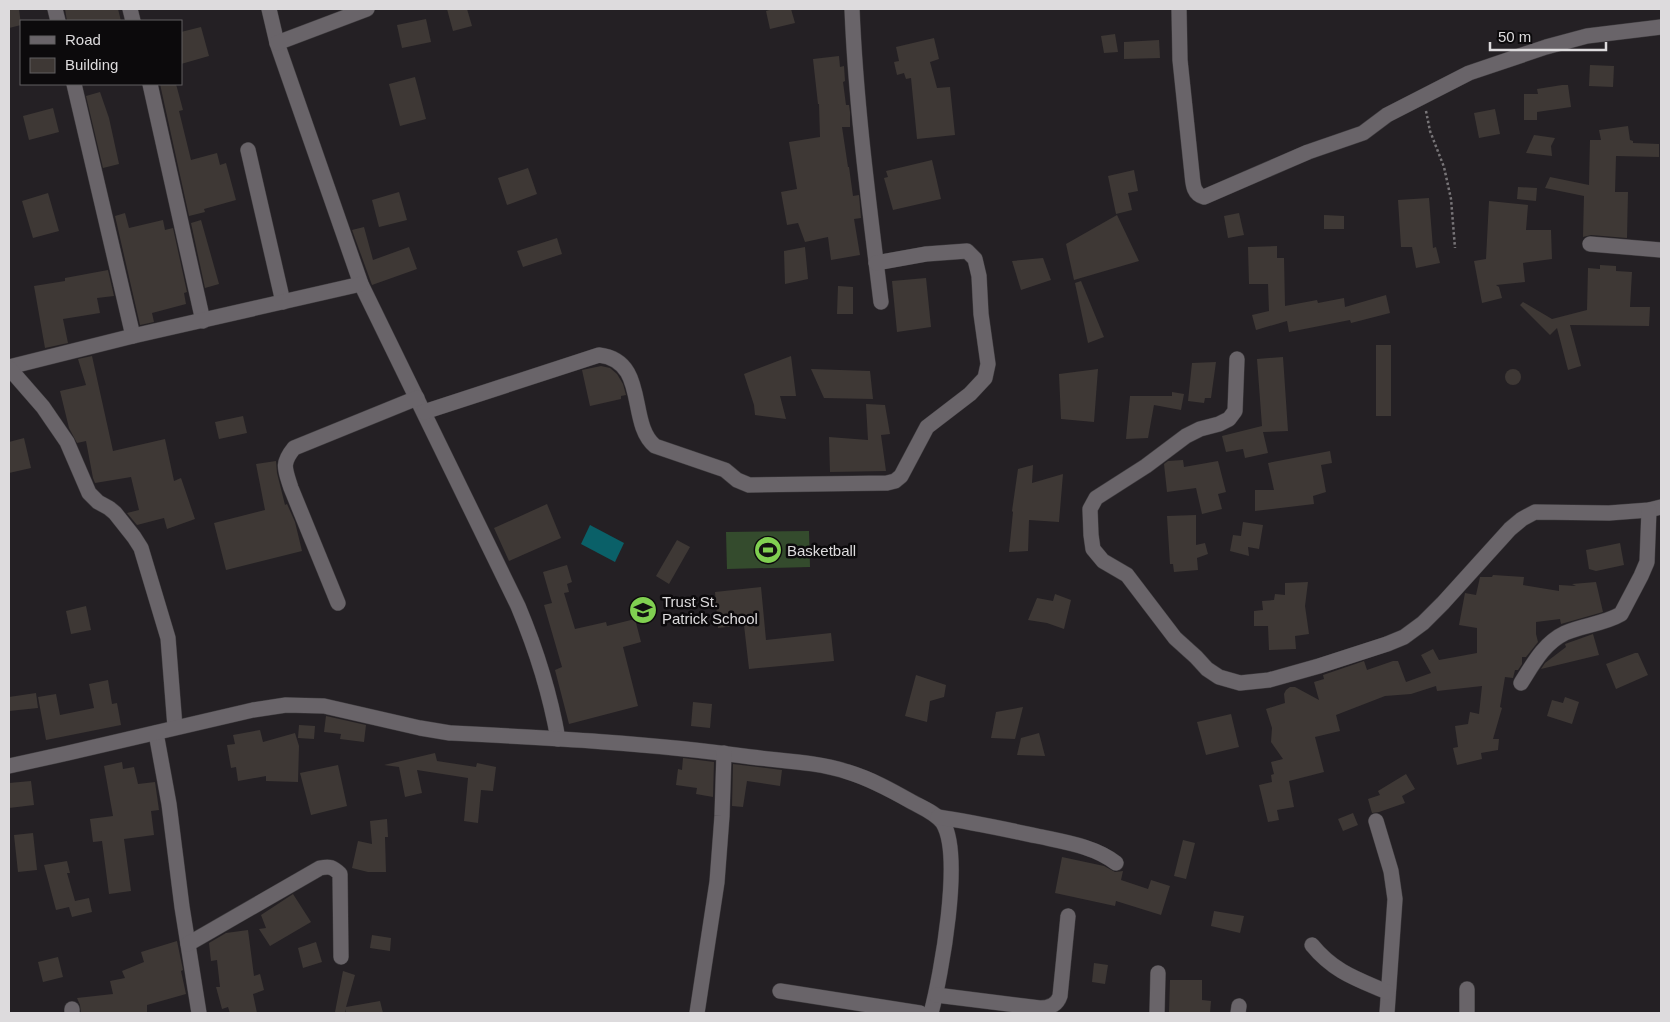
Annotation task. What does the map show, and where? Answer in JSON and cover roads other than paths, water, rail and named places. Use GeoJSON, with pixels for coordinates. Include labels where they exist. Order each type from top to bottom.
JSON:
{"type":"FeatureCollection","features":[{"type":"Feature","properties":{"kind":"street"},"geometry":{"type":"LineString","coordinates":[[269,9],[277,43],[361,284],[518,606],[531,638],[552,703],[558,739]]}},
{"type":"Feature","properties":{"kind":"street"},"geometry":{"type":"LineString","coordinates":[[277,43],[367,9]]}},
{"type":"Feature","properties":{"kind":"street"},"geometry":{"type":"LineString","coordinates":[[852,9],[853,42],[863,153],[881,302]]}},
{"type":"Feature","properties":{"kind":"street"},"geometry":{"type":"LineString","coordinates":[[1179,9],[1180,60],[1190,161],[1195,192],[1200,196],[1207,196],[1308,152],[1363,133],[1387,115],[1469,73],[1546,47],[1587,36],[1661,27]]}},
{"type":"Feature","properties":{"kind":"street"},"geometry":{"type":"LineString","coordinates":[[74,85],[133,336]]}},
{"type":"Feature","properties":{"kind":"street"},"geometry":{"type":"LineString","coordinates":[[150,85],[203,321]]}},
{"type":"Feature","properties":{"kind":"street"},"geometry":{"type":"LineString","coordinates":[[248,150],[283,302]]}},
{"type":"Feature","properties":{"kind":"street"},"geometry":{"type":"LineString","coordinates":[[1590,244],[1661,250]]}},
{"type":"Feature","properties":{"kind":"street"},"geometry":{"type":"LineString","coordinates":[[424,412],[599,355],[610,356],[617,360],[627,372],[633,385],[648,440],[655,446],[725,470],[737,480],[749,485],[842,485],[895,481],[901,476],[909,463],[927,427],[970,394],[985,378],[988,364],[981,314],[979,276],[975,259],[967,250],[948,251],[876,263]]}},
{"type":"Feature","properties":{"kind":"street"},"geometry":{"type":"LineString","coordinates":[[175,727],[168,638],[141,548],[115,513],[98,502],[89,493],[67,442],[43,407],[9,367],[133,336],[361,284]]}},
{"type":"Feature","properties":{"kind":"street"},"geometry":{"type":"LineString","coordinates":[[1237,359],[1235,410],[1229,419],[1186,436],[1146,466],[1096,498],[1090,509],[1093,549],[1103,560],[1127,575],[1175,638],[1207,669],[1219,677],[1240,683],[1269,680],[1319,666],[1404,637],[1423,623],[1443,603],[1510,529],[1522,519],[1535,512],[1609,513],[1655,508],[1647,562],[1621,614],[1566,633],[1552,640],[1542,651],[1521,683]]}},
{"type":"Feature","properties":{"kind":"street"},"geometry":{"type":"LineString","coordinates":[[338,603],[291,488],[285,469],[286,457],[294,448],[417,398]]}},
{"type":"Feature","properties":{"kind":"street"},"geometry":{"type":"LineString","coordinates":[[9,766],[253,710],[306,704],[324,706],[450,733],[659,746],[831,767],[880,784],[938,817],[986,825],[1068,843],[1104,855],[1116,864]]}},
{"type":"Feature","properties":{"kind":"street"},"geometry":{"type":"LineString","coordinates":[[156,733],[169,804],[199,1013]]}},
{"type":"Feature","properties":{"kind":"street"},"geometry":{"type":"LineString","coordinates":[[697,1013],[717,882],[724,753]]}},
{"type":"Feature","properties":{"kind":"street"},"geometry":{"type":"LineString","coordinates":[[931,1013],[936,994],[949,914],[951,869],[947,835],[938,817]]}},
{"type":"Feature","properties":{"kind":"street"},"geometry":{"type":"LineString","coordinates":[[1376,821],[1391,871],[1395,899],[1387,1013]]}},
{"type":"Feature","properties":{"kind":"street"},"geometry":{"type":"LineString","coordinates":[[188,944],[320,868],[329,866],[335,868],[340,874],[341,957]]}},
{"type":"Feature","properties":{"kind":"street"},"geometry":{"type":"LineString","coordinates":[[936,994],[1040,1008],[1047,1008],[1055,1004],[1060,996],[1068,916]]}},
{"type":"Feature","properties":{"kind":"street"},"geometry":{"type":"LineString","coordinates":[[1312,945],[1335,968],[1387,992]]}},
{"type":"Feature","properties":{"kind":"street"},"geometry":{"type":"LineString","coordinates":[[1157,1013],[1158,973]]}},
{"type":"Feature","properties":{"kind":"street"},"geometry":{"type":"LineString","coordinates":[[1467,989],[1467,1013]]}},
{"type":"Feature","properties":{"kind":"street"},"geometry":{"type":"LineString","coordinates":[[780,991],[920,1013]]}},
{"type":"Feature","properties":{"kind":"water"},"geometry":{"type":"Polygon","coordinates":[[[590,525],[624,543],[615,562],[581,544],[590,525]]]}},
{"type":"Feature","properties":{"kind":"place","name":"Basketball"},"geometry":{"type":"Point","coordinates":[768,550]}},
{"type":"Feature","properties":{"kind":"place","name":"Trust St. Patrick School"},"geometry":{"type":"Point","coordinates":[643,610]}}]}
